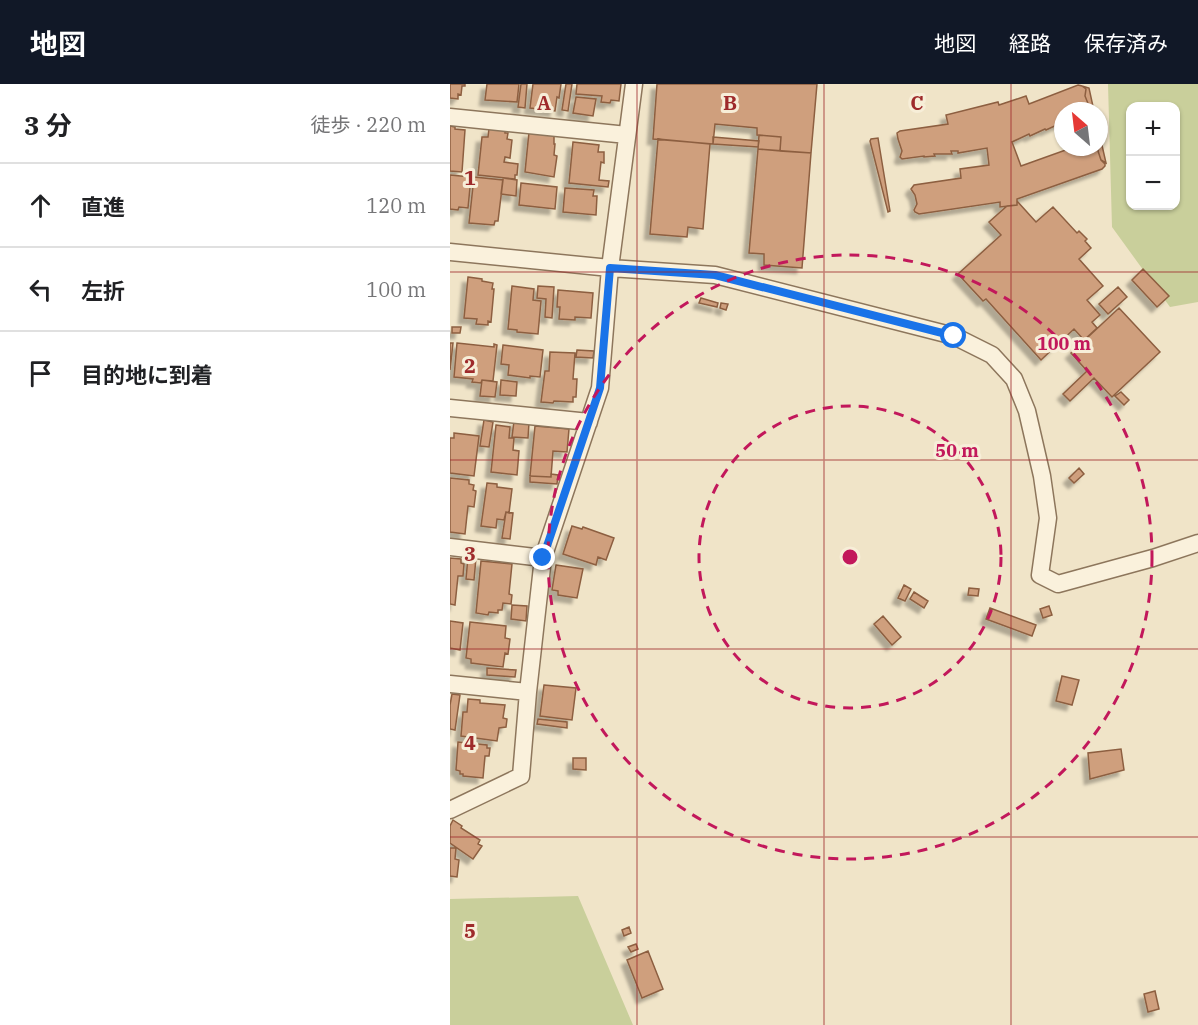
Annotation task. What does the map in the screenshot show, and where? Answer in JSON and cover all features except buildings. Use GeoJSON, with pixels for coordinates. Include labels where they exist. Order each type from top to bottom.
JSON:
{"type":"FeatureCollection","features":[{"type":"Feature","properties":{"kind":"street"},"geometry":{"type":"LineString","coordinates":[[450,810],[521,776],[543,558],[600,388],[610,268],[634,84]]}},
{"type":"Feature","properties":{"kind":"street"},"geometry":{"type":"LineString","coordinates":[[450,117],[627,135]]}},
{"type":"Feature","properties":{"kind":"street"},"geometry":{"type":"LineString","coordinates":[[450,252],[610,268],[715,275],[954,336],[992,355],[1014,379],[1027,411],[1042,476],[1048,518],[1040,575],[1058,584],[1198,543]]}},
{"type":"Feature","properties":{"kind":"street"},"geometry":{"type":"LineString","coordinates":[[450,408],[589,422]]}},
{"type":"Feature","properties":{"kind":"street"},"geometry":{"type":"LineString","coordinates":[[450,547],[543,558]]}},
{"type":"Feature","properties":{"kind":"street"},"geometry":{"type":"LineString","coordinates":[[450,684],[528,692]]}},
{"type":"Feature","properties":{"kind":"green space"},"geometry":{"type":"Polygon","coordinates":[[[1108,84],[1198,84],[1198,302],[1170,307],[1112,227],[1108,84]]]}},
{"type":"Feature","properties":{"kind":"green space"},"geometry":{"type":"Polygon","coordinates":[[[578,896],[633,1025],[450,1025],[450,899],[578,896]]]}},
{"type":"Feature","properties":{"kind":"route"},"geometry":{"type":"LineString","coordinates":[[543,558],[600,388],[610,268],[715,275],[954,336]]}}]}
